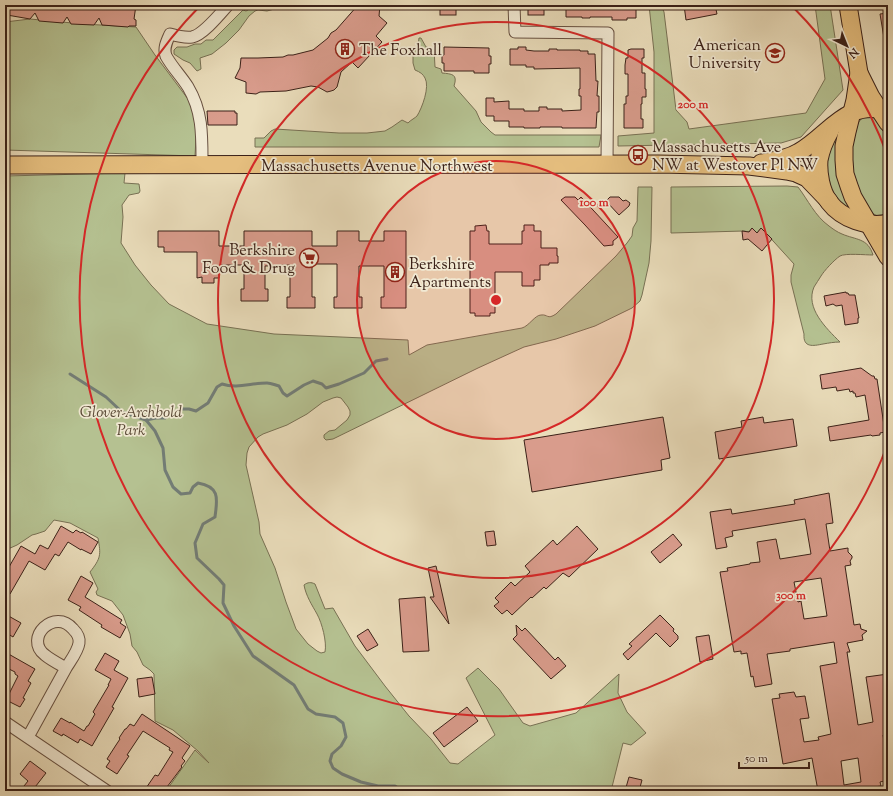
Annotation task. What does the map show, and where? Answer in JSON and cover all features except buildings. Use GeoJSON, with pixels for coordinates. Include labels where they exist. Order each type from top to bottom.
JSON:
{"type":"FeatureCollection","features":[{"type":"Feature","properties":{"kind":"main road"},"geometry":{"type":"LineString","coordinates":[[848,5],[859,73],[856,95],[844,146],[845,174],[853,198],[888,256]]}},
{"type":"Feature","properties":{"kind":"main road"},"geometry":{"type":"LineString","coordinates":[[859,73],[883,109],[888,123]]}},
{"type":"Feature","properties":{"kind":"main road","name":"Massachusetts Avenue Northwest"},"geometry":{"type":"LineString","coordinates":[[749,166],[787,157],[797,153],[812,144],[840,119],[852,113],[866,109],[883,109]]}},
{"type":"Feature","properties":{"kind":"main road"},"geometry":{"type":"LineString","coordinates":[[829,201],[819,170],[824,143],[833,125]]}},
{"type":"Feature","properties":{"kind":"main road","name":"Massachusetts Avenue Northwest"},"geometry":{"type":"LineString","coordinates":[[5,165],[202,166],[608,164],[749,166],[787,171],[803,176],[810,180],[836,209],[848,217],[869,223],[888,223]]}},
{"type":"Feature","properties":{"kind":"street"},"geometry":{"type":"LineString","coordinates":[[202,166],[202,135],[199,113],[188,87],[166,56],[165,47],[170,34],[187,37],[195,36],[205,29],[228,5]]}},
{"type":"Feature","properties":{"kind":"street"},"geometry":{"type":"LineString","coordinates":[[514,5],[515,32],[608,33],[608,164]]}},
{"type":"Feature","properties":{"kind":"street"},"geometry":{"type":"LineString","coordinates":[[28,737],[66,668]]}},
{"type":"Feature","properties":{"kind":"street"},"geometry":{"type":"LineString","coordinates":[[5,722],[107,791]]}},
{"type":"Feature","properties":{"kind":"green space"},"geometry":{"type":"Polygon","coordinates":[[[248,5],[285,5],[267,11],[255,11],[226,43],[212,54],[200,58],[201,69],[197,71],[190,63],[174,54],[174,50],[177,47],[187,47],[195,44],[201,44],[206,40],[213,40],[243,10],[248,10],[248,5]]]}},
{"type":"Feature","properties":{"kind":"green space"},"geometry":{"type":"Polygon","coordinates":[[[649,5],[661,5],[664,12],[676,110],[687,122],[689,129],[806,113],[825,79],[815,5],[830,5],[843,90],[801,137],[781,143],[618,146],[618,136],[654,133],[654,52],[649,5]]]}},
{"type":"Feature","properties":{"kind":"green space"},"geometry":{"type":"Polygon","coordinates":[[[30,19],[136,27],[191,103],[197,119],[195,156],[5,150],[5,22],[30,19]]]}},
{"type":"Feature","properties":{"kind":"green space"},"geometry":{"type":"Polygon","coordinates":[[[419,38],[421,38],[426,47],[434,49],[435,67],[441,69],[442,73],[451,74],[455,77],[454,86],[476,111],[481,122],[495,135],[601,135],[599,147],[255,147],[255,138],[264,138],[275,129],[339,133],[367,133],[385,131],[402,120],[408,123],[417,116],[423,103],[427,87],[425,78],[421,73],[415,70],[413,63],[413,54],[418,46],[419,38]]]}},
{"type":"Feature","properties":{"kind":"green space"},"geometry":{"type":"Polygon","coordinates":[[[866,117],[877,119],[888,134],[888,214],[883,216],[876,215],[870,211],[854,186],[849,151],[858,123],[862,118],[866,117]]]}},
{"type":"Feature","properties":{"kind":"green space"},"geometry":{"type":"Polygon","coordinates":[[[837,132],[839,132],[856,212],[845,207],[831,193],[824,163],[837,132]]]}},
{"type":"Feature","properties":{"kind":"green space","name":"Glover-Archbold Park"},"geometry":{"type":"Polygon","coordinates":[[[125,173],[124,183],[139,184],[140,191],[139,193],[129,195],[122,205],[123,217],[121,243],[135,265],[169,304],[207,324],[274,334],[408,340],[409,355],[427,345],[522,328],[539,315],[551,317],[556,314],[616,256],[627,243],[632,236],[633,228],[637,221],[638,187],[652,187],[649,263],[640,301],[632,308],[595,326],[556,339],[524,347],[333,439],[326,440],[324,435],[329,431],[335,430],[347,420],[350,415],[350,411],[341,398],[337,397],[323,402],[307,414],[287,425],[258,437],[249,447],[246,465],[259,522],[260,534],[275,568],[296,629],[308,644],[321,653],[325,652],[325,638],[322,627],[304,585],[314,583],[325,609],[333,608],[355,646],[385,686],[450,763],[458,764],[495,735],[466,678],[478,668],[499,689],[523,723],[530,726],[576,713],[619,674],[618,693],[627,712],[646,733],[631,745],[623,743],[611,791],[166,791],[195,750],[209,763],[198,751],[173,730],[155,721],[154,674],[143,665],[137,652],[132,646],[130,634],[123,615],[112,601],[97,595],[96,592],[98,589],[90,572],[99,556],[100,549],[98,538],[70,523],[54,520],[45,531],[32,535],[8,549],[5,553],[5,176],[125,173]]]}},
{"type":"Feature","properties":{"kind":"green space"},"geometry":{"type":"Polygon","coordinates":[[[671,187],[798,187],[816,213],[832,228],[847,236],[865,242],[871,249],[873,255],[851,254],[840,256],[824,271],[814,287],[812,302],[818,317],[840,342],[809,345],[805,342],[791,282],[794,264],[761,228],[757,233],[752,228],[749,232],[671,233],[671,187]]]}},
{"type":"Feature","properties":{"kind":"waterway"},"geometry":{"type":"LineString","coordinates":[[146,420],[165,418],[181,409],[196,411],[208,403],[217,387],[222,384],[239,386],[270,383],[279,386],[283,393],[287,396],[313,381],[322,384],[326,388],[339,384],[364,373],[376,361],[387,359]]}},
{"type":"Feature","properties":{"kind":"waterway"},"geometry":{"type":"LineString","coordinates":[[70,374],[106,397],[122,412],[146,420],[155,431],[163,448],[165,470],[173,487],[181,494],[190,493],[193,487],[198,483],[205,485],[214,491],[217,500],[215,517],[203,524],[195,543],[197,558],[224,585],[223,603],[234,626],[253,656],[294,685],[308,709],[316,714],[335,717],[343,723],[346,737],[341,746],[332,754],[330,761],[333,768],[342,774],[361,782],[378,786],[395,786],[402,791]]}},
{"type":"Feature","properties":{"kind":"place","name":"The Foxhall"},"geometry":{"type":"Point","coordinates":[345,49]}},
{"type":"Feature","properties":{"kind":"place","name":"American University"},"geometry":{"type":"Point","coordinates":[775,53]}},
{"type":"Feature","properties":{"kind":"place","name":"Massachusetts Ave NW at Westover Pl NW"},"geometry":{"type":"Point","coordinates":[638,155]}},
{"type":"Feature","properties":{"kind":"place","name":"Berkshire Food & Drug"},"geometry":{"type":"Point","coordinates":[309,258]}},
{"type":"Feature","properties":{"kind":"place","name":"Berkshire Apartments"},"geometry":{"type":"Point","coordinates":[395,272]}}]}
